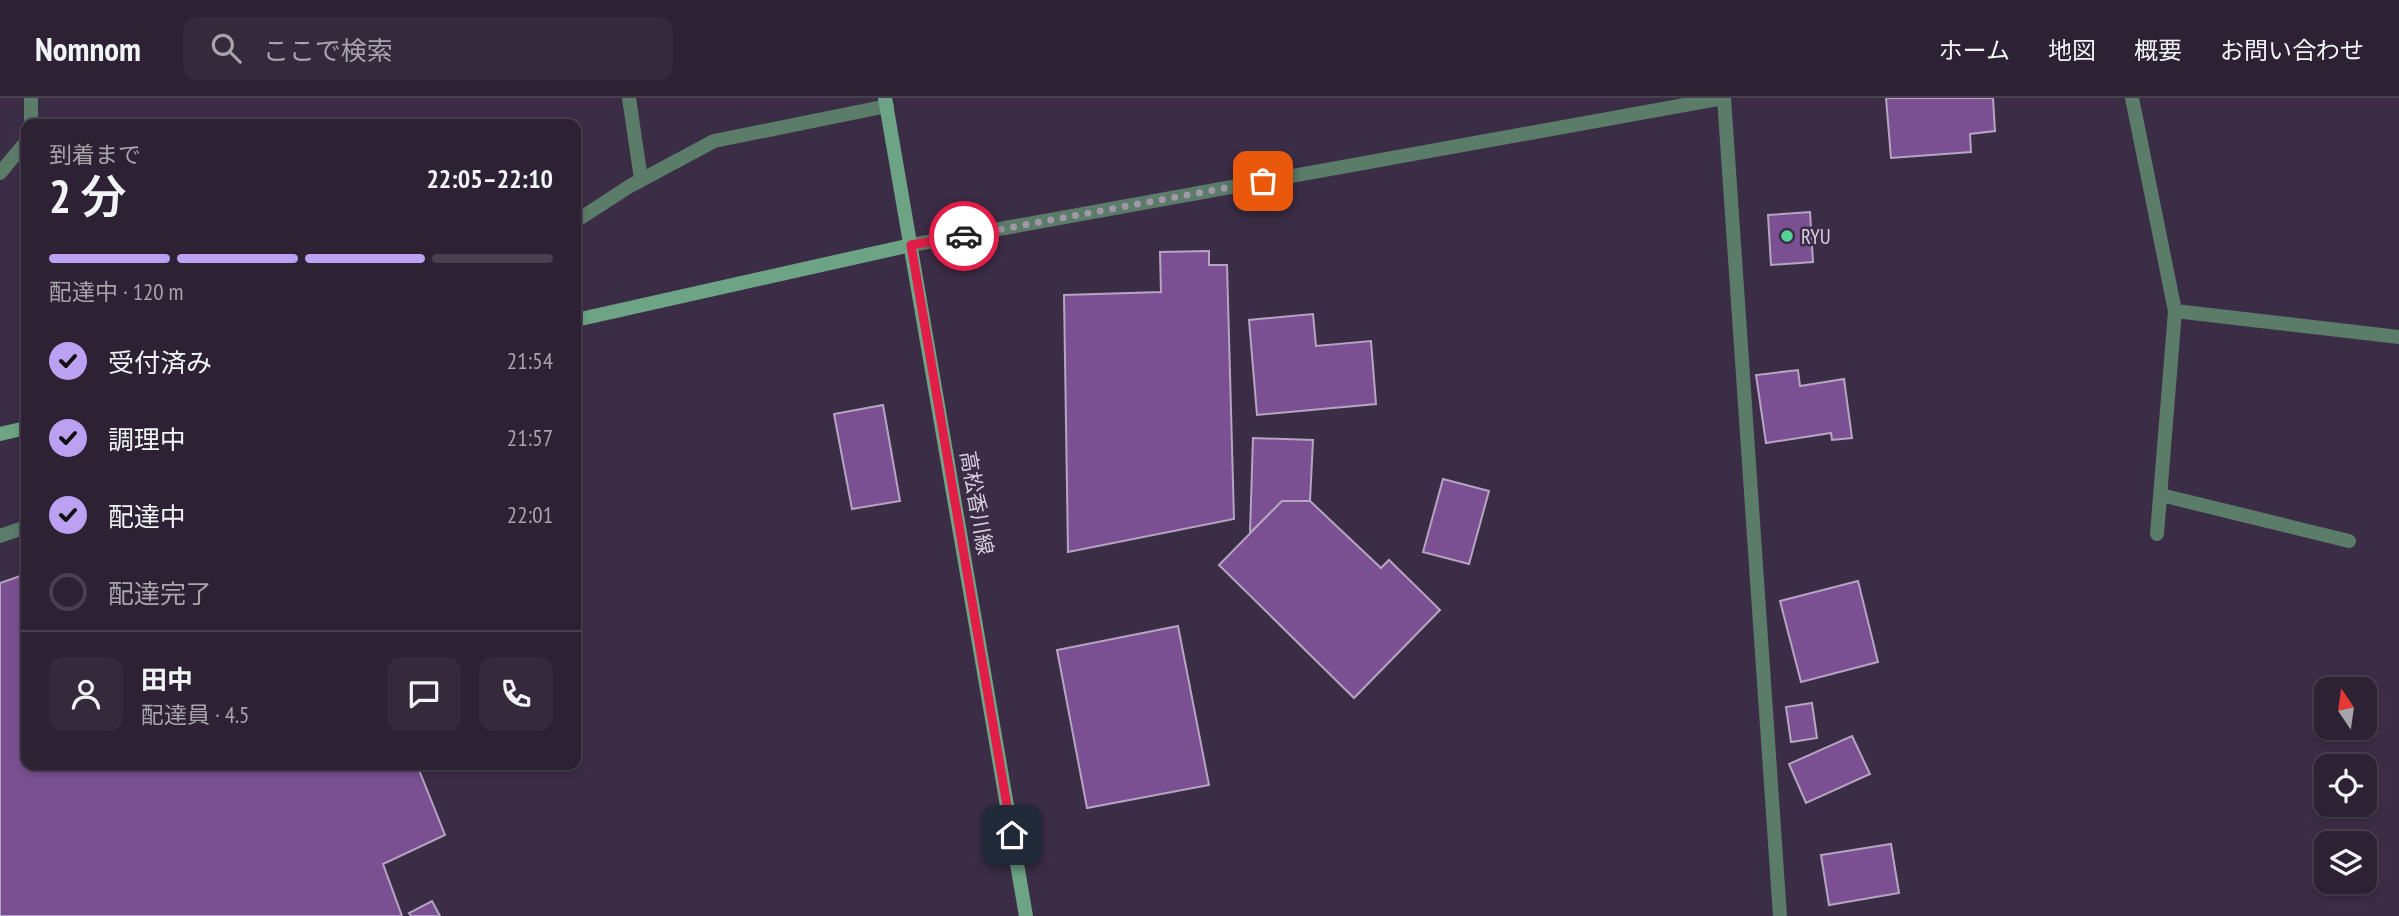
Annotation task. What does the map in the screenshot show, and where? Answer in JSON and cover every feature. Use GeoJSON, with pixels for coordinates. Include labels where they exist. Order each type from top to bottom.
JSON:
{"type":"FeatureCollection","features":[{"type":"Feature","properties":{"kind":"main road","name":"高松香川線"},"geometry":{"type":"LineString","coordinates":[[886,102],[1026,916]]}},
{"type":"Feature","properties":{"kind":"main road"},"geometry":{"type":"LineString","coordinates":[[581,319],[911,245]]}},
{"type":"Feature","properties":{"kind":"main road"},"geometry":{"type":"LineString","coordinates":[[0,434],[21,429]]}},
{"type":"Feature","properties":{"kind":"street"},"geometry":{"type":"LineString","coordinates":[[31,98],[31,119]]}},
{"type":"Feature","properties":{"kind":"street"},"geometry":{"type":"LineString","coordinates":[[629,98],[641,179]]}},
{"type":"Feature","properties":{"kind":"street"},"geometry":{"type":"LineString","coordinates":[[911,245],[1723,98],[1780,916]]}},
{"type":"Feature","properties":{"kind":"street"},"geometry":{"type":"LineString","coordinates":[[2132,98],[2175,311],[2157,534]]}},
{"type":"Feature","properties":{"kind":"street"},"geometry":{"type":"LineString","coordinates":[[581,218],[641,179],[714,141],[886,102]]}},
{"type":"Feature","properties":{"kind":"street"},"geometry":{"type":"LineString","coordinates":[[0,173],[21,148]]}},
{"type":"Feature","properties":{"kind":"street"},"geometry":{"type":"LineString","coordinates":[[2175,311],[2399,337]]}},
{"type":"Feature","properties":{"kind":"street"},"geometry":{"type":"LineString","coordinates":[[2161,495],[2349,541]]}},
{"type":"Feature","properties":{"kind":"street"},"geometry":{"type":"LineString","coordinates":[[0,536],[21,529]]}},
{"type":"Feature","properties":{"kind":"building"},"geometry":{"type":"Polygon","coordinates":[[[1886,98],[1993,98],[1995,131],[1970,134],[1971,152],[1891,158],[1886,98]]]}},
{"type":"Feature","properties":{"kind":"building"},"geometry":{"type":"Polygon","coordinates":[[[1810,212],[1813,262],[1771,265],[1768,215],[1810,212]]]}},
{"type":"Feature","properties":{"kind":"building"},"geometry":{"type":"Polygon","coordinates":[[[1209,251],[1209,265],[1227,265],[1234,519],[1068,552],[1064,295],[1161,292],[1160,252],[1209,251]]]}},
{"type":"Feature","properties":{"kind":"building"},"geometry":{"type":"Polygon","coordinates":[[[1313,314],[1316,346],[1371,341],[1376,404],[1257,415],[1249,320],[1313,314]]]}},
{"type":"Feature","properties":{"kind":"building"},"geometry":{"type":"Polygon","coordinates":[[[1798,370],[1800,386],[1844,379],[1852,438],[1832,440],[1831,433],[1766,443],[1756,375],[1798,370]]]}},
{"type":"Feature","properties":{"kind":"building"},"geometry":{"type":"Polygon","coordinates":[[[883,405],[900,501],[852,509],[834,414],[883,405]]]}},
{"type":"Feature","properties":{"kind":"building"},"geometry":{"type":"Polygon","coordinates":[[[1253,438],[1313,440],[1310,501],[1282,501],[1250,533],[1253,438]]]}},
{"type":"Feature","properties":{"kind":"building"},"geometry":{"type":"Polygon","coordinates":[[[1443,479],[1489,491],[1469,564],[1423,552],[1443,479]]]}},
{"type":"Feature","properties":{"kind":"building"},"geometry":{"type":"Polygon","coordinates":[[[1282,501],[1310,501],[1381,568],[1389,560],[1440,610],[1354,698],[1219,565],[1282,501]]]}},
{"type":"Feature","properties":{"kind":"building"},"geometry":{"type":"Polygon","coordinates":[[[21,576],[21,770],[419,770],[445,835],[383,864],[402,916],[0,916],[0,583],[21,576]]]}},
{"type":"Feature","properties":{"kind":"building"},"geometry":{"type":"Polygon","coordinates":[[[1858,581],[1878,662],[1801,682],[1780,601],[1858,581]]]}},
{"type":"Feature","properties":{"kind":"building"},"geometry":{"type":"Polygon","coordinates":[[[1178,626],[1209,785],[1087,808],[1057,650],[1178,626]]]}},
{"type":"Feature","properties":{"kind":"building"},"geometry":{"type":"Polygon","coordinates":[[[1812,703],[1817,738],[1791,742],[1786,707],[1812,703]]]}},
{"type":"Feature","properties":{"kind":"building"},"geometry":{"type":"Polygon","coordinates":[[[1852,736],[1870,774],[1806,803],[1789,764],[1852,736]]]}},
{"type":"Feature","properties":{"kind":"building"},"geometry":{"type":"Polygon","coordinates":[[[1891,844],[1899,893],[1829,905],[1821,855],[1891,844]]]}},
{"type":"Feature","properties":{"kind":"building"},"geometry":{"type":"Polygon","coordinates":[[[432,901],[440,916],[411,916],[409,913],[432,901]]]}},
{"type":"Feature","properties":{"kind":"way so far"},"geometry":{"type":"LineString","coordinates":[[964,236],[1263,181]]}},
{"type":"Feature","properties":{"kind":"place","name":"RYU"},"geometry":{"type":"Point","coordinates":[1787,236]}},
{"type":"Feature","properties":{"kind":"route"},"geometry":{"type":"LineString","coordinates":[[964,236],[911,245],[1012,835]]}}]}
